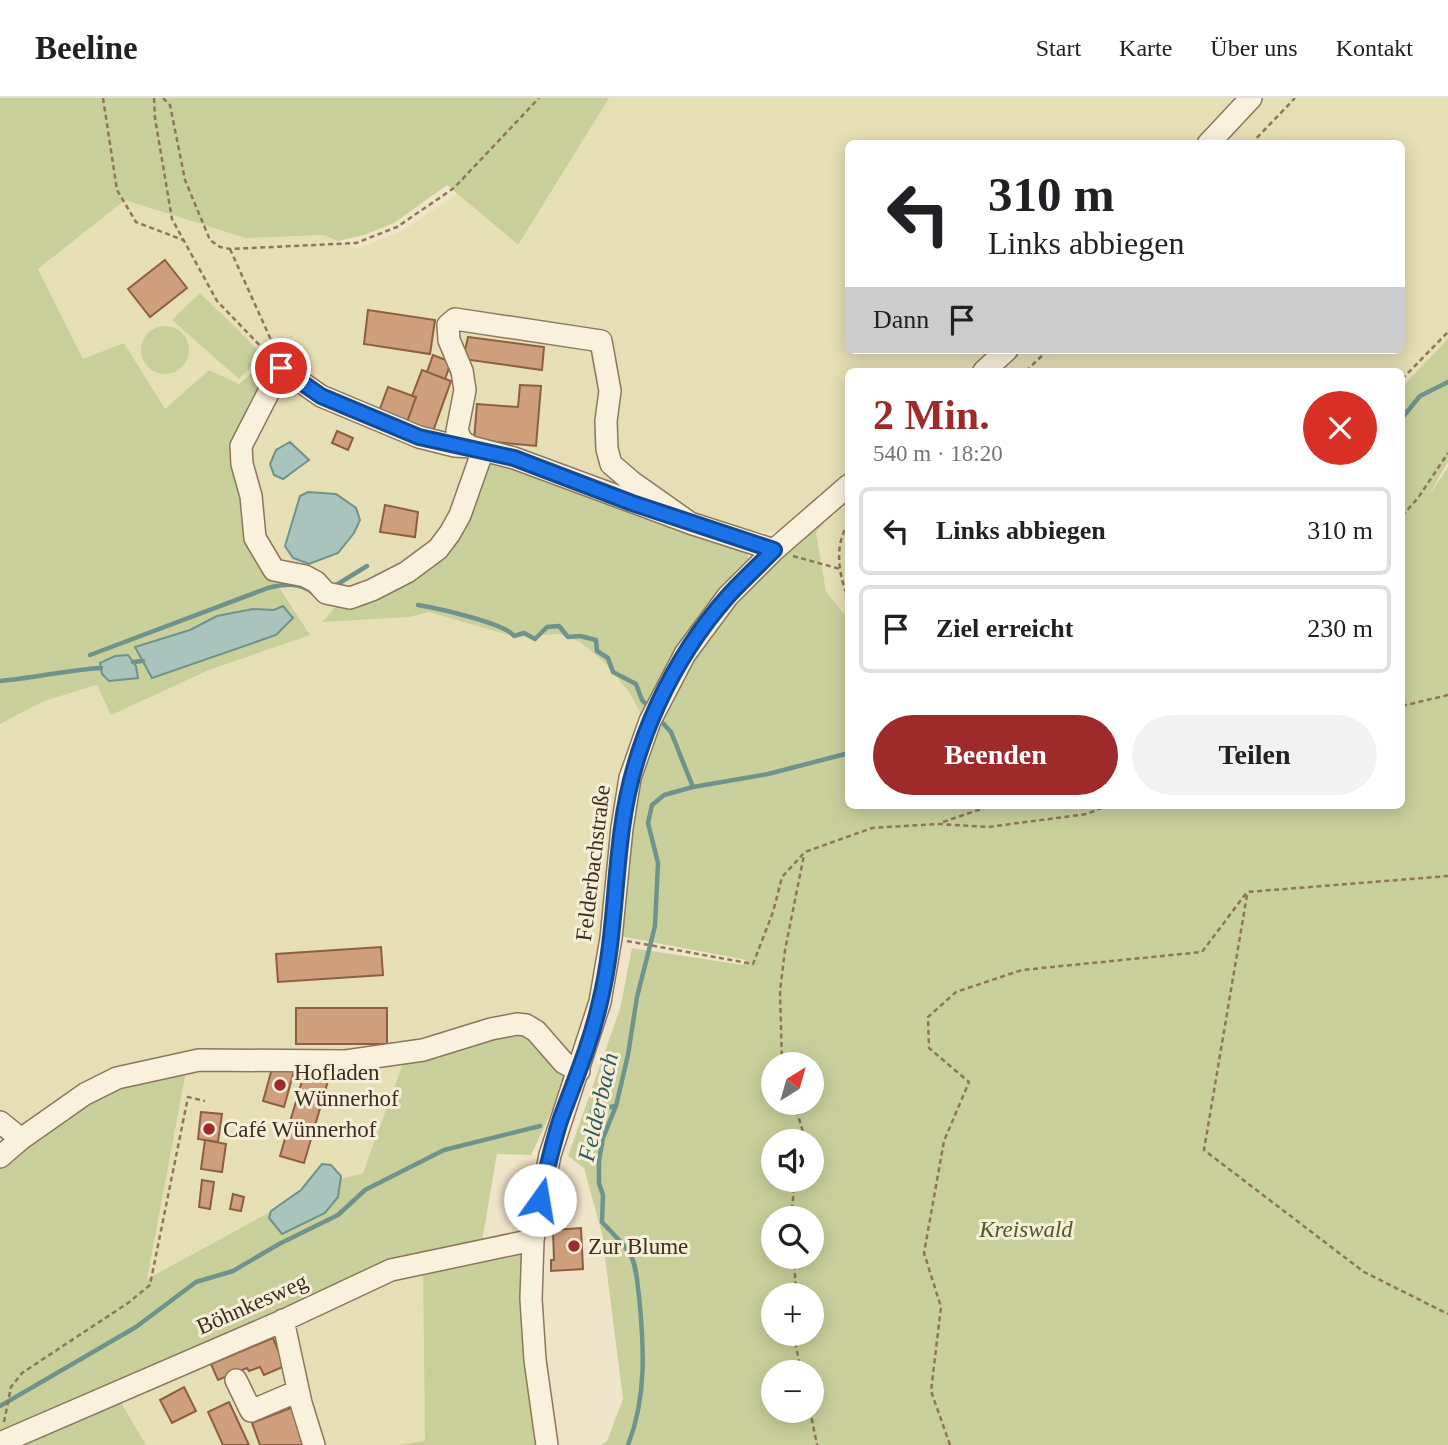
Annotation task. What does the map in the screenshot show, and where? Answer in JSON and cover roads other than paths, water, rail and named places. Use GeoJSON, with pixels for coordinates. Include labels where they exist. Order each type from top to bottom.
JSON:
{"type":"FeatureCollection","features":[{"type":"Feature","properties":{"kind":"street"},"geometry":{"type":"LineString","coordinates":[[1212,140],[1251,98]]}},
{"type":"Feature","properties":{"kind":"street"},"geometry":{"type":"LineString","coordinates":[[477,449],[462,441],[457,431],[465,390],[462,371],[449,340],[448,325],[455,320],[601,341],[610,390],[606,421],[607,449],[611,464],[690,523]]}},
{"type":"Feature","properties":{"kind":"street"},"geometry":{"type":"LineString","coordinates":[[987,368],[1003,354]]}},
{"type":"Feature","properties":{"kind":"street"},"geometry":{"type":"LineString","coordinates":[[477,449],[460,516],[438,549],[407,572],[372,590],[350,597],[326,593],[306,576],[274,570],[255,538],[251,496],[242,464],[241,446],[281,368],[321,396],[419,437],[454,446],[477,449],[514,458],[690,523],[774,550]]}},
{"type":"Feature","properties":{"kind":"street","name":"Felderbachstraße"},"geometry":{"type":"LineString","coordinates":[[547,1445],[535,1360],[531,1299],[533,1240],[551,1155],[603,989],[630,778],[650,721],[684,654],[728,596],[774,550],[845,488]]}},
{"type":"Feature","properties":{"kind":"street"},"geometry":{"type":"LineString","coordinates":[[0,1157],[20,1139],[85,1094],[117,1078],[199,1060],[345,1061],[423,1050],[491,1029],[517,1024],[526,1025],[536,1031],[564,1063],[579,1071]]}},
{"type":"Feature","properties":{"kind":"street"},"geometry":{"type":"LineString","coordinates":[[0,1122],[20,1139]]}},
{"type":"Feature","properties":{"kind":"street","name":"Böhnkesweg"},"geometry":{"type":"LineString","coordinates":[[0,1443],[391,1270],[533,1240]]}},
{"type":"Feature","properties":{"kind":"street"},"geometry":{"type":"LineString","coordinates":[[283,1320],[298,1391],[314,1445]]}},
{"type":"Feature","properties":{"kind":"street"},"geometry":{"type":"LineString","coordinates":[[236,1380],[251,1411],[298,1391]]}},
{"type":"Feature","properties":{"kind":"water"},"geometry":{"type":"Polygon","coordinates":[[[290,442],[309,460],[283,479],[274,475],[270,464],[276,450],[290,442]]]}},
{"type":"Feature","properties":{"kind":"water"},"geometry":{"type":"Polygon","coordinates":[[[308,492],[336,494],[356,508],[360,520],[354,533],[338,553],[309,564],[293,558],[285,546],[300,496],[308,492]]]}},
{"type":"Feature","properties":{"kind":"water"},"geometry":{"type":"Polygon","coordinates":[[[283,606],[293,618],[276,635],[152,678],[135,647],[190,630],[217,616],[253,609],[274,610],[283,606]]]}},
{"type":"Feature","properties":{"kind":"water"},"geometry":{"type":"Polygon","coordinates":[[[128,655],[136,666],[138,678],[109,681],[102,674],[100,663],[115,656],[128,655]]]}},
{"type":"Feature","properties":{"kind":"water"},"geometry":{"type":"Polygon","coordinates":[[[322,1164],[331,1165],[341,1176],[338,1197],[325,1213],[282,1234],[269,1218],[271,1211],[301,1190],[322,1164]]]}},
{"type":"Feature","properties":{"kind":"waterway","name":"Felderbach"},"geometry":{"type":"LineString","coordinates":[[1405,414],[1420,396],[1448,382]]}},
{"type":"Feature","properties":{"kind":"waterway"},"geometry":{"type":"LineString","coordinates":[[333,587],[367,566]]}},
{"type":"Feature","properties":{"kind":"waterway"},"geometry":{"type":"LineString","coordinates":[[90,655],[268,588],[291,585],[313,593]]}},
{"type":"Feature","properties":{"kind":"waterway"},"geometry":{"type":"LineString","coordinates":[[418,605],[484,621],[514,636],[524,633],[535,639],[547,627],[559,626],[568,637],[580,636],[596,640],[597,651],[608,658],[613,672],[636,684],[642,700],[649,707]]}},
{"type":"Feature","properties":{"kind":"waterway"},"geometry":{"type":"LineString","coordinates":[[133,662],[143,661]]}},
{"type":"Feature","properties":{"kind":"waterway"},"geometry":{"type":"LineString","coordinates":[[0,681],[101,668]]}},
{"type":"Feature","properties":{"kind":"waterway"},"geometry":{"type":"LineString","coordinates":[[659,719],[671,732],[693,787]]}},
{"type":"Feature","properties":{"kind":"waterway","name":"Felderbach"},"geometry":{"type":"LineString","coordinates":[[628,1445],[641,1390],[643,1352],[639,1296],[630,1254],[602,1222],[603,1195],[599,1183],[599,1161],[603,1138],[616,1106],[628,1055],[637,997],[655,926],[658,863],[648,823],[652,805],[664,795],[693,787],[768,774],[845,754]]}},
{"type":"Feature","properties":{"kind":"waterway"},"geometry":{"type":"LineString","coordinates":[[592,1111],[615,1106]]}},
{"type":"Feature","properties":{"kind":"waterway"},"geometry":{"type":"LineString","coordinates":[[0,1406],[136,1327],[196,1282],[233,1271],[279,1244],[338,1215],[365,1190],[444,1150],[540,1126]]}},
{"type":"Feature","properties":{"kind":"place","name":"Hofladen Wünnerhof"},"geometry":{"type":"Point","coordinates":[280,1085]}},
{"type":"Feature","properties":{"kind":"place","name":"Café Wünnerhof"},"geometry":{"type":"Point","coordinates":[209,1129]}},
{"type":"Feature","properties":{"kind":"place","name":"Zur Blume"},"geometry":{"type":"Point","coordinates":[574,1246]}},
{"type":"Feature","properties":{"kind":"park label","name":"Kreiswald"},"geometry":{"type":"Point","coordinates":[1026,1229]}}]}
